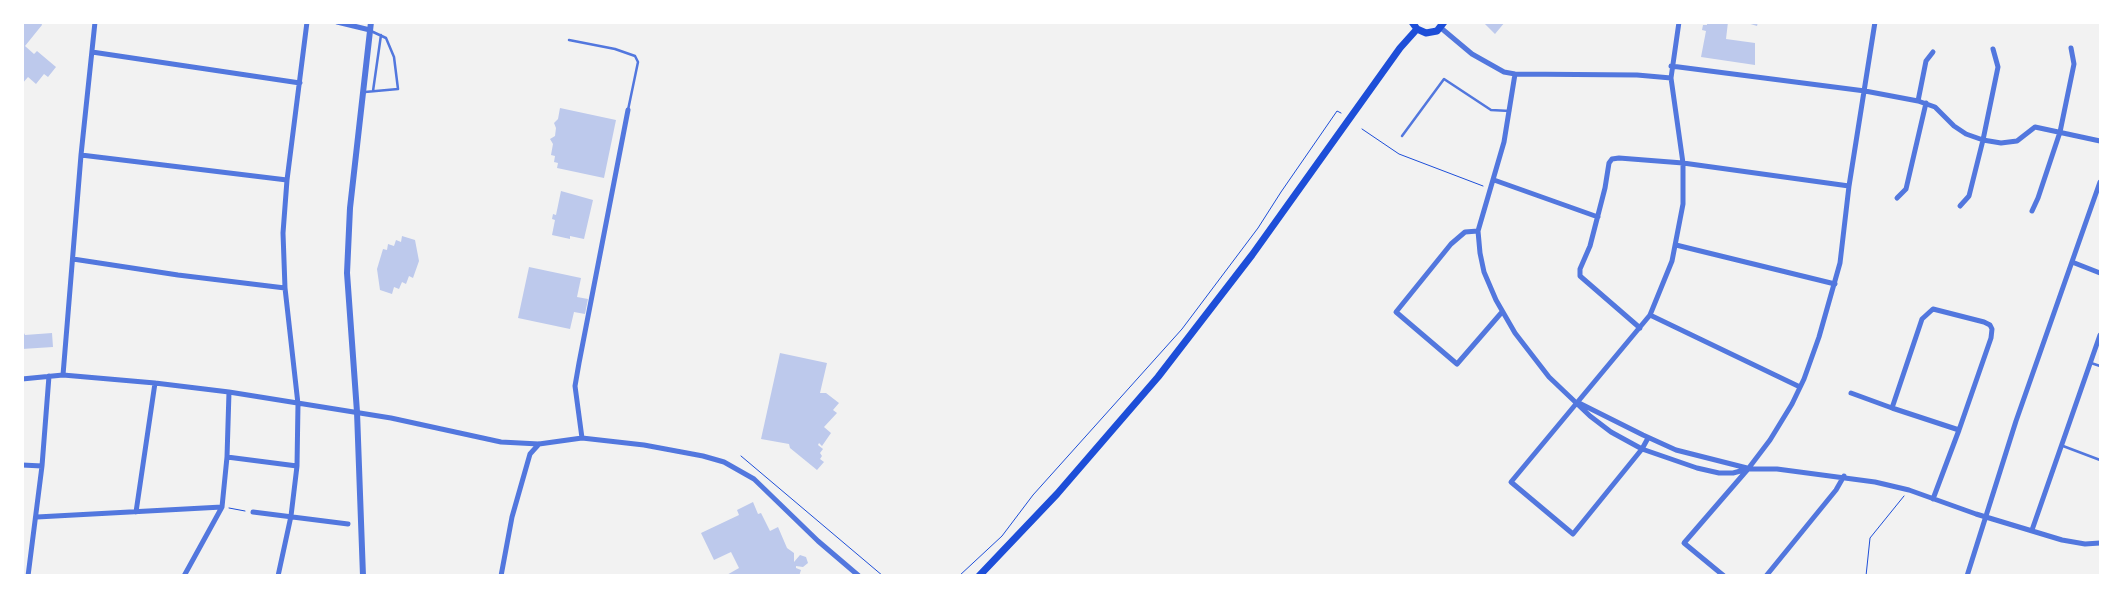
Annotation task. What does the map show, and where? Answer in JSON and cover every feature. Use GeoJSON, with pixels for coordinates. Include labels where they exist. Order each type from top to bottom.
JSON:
{"type":"FeatureCollection","features":[{"type":"Feature","properties":{"kind":"main road"},"geometry":{"type":"LineString","coordinates":[[1412,22],[1422,32],[1432,33],[1443,25]]}},
{"type":"Feature","properties":{"kind":"main road"},"geometry":{"type":"LineString","coordinates":[[979,576],[1057,494],[1164,370],[1252,255],[1400,48],[1417,29]]}},
{"type":"Feature","properties":{"kind":"street"},"geometry":{"type":"LineString","coordinates":[[62,375],[81,155],[95,22]]}},
{"type":"Feature","properties":{"kind":"street"},"geometry":{"type":"LineString","coordinates":[[278,576],[291,516],[297,466],[298,404],[285,288],[284,233],[287,180],[307,22]]}},
{"type":"Feature","properties":{"kind":"street"},"geometry":{"type":"LineString","coordinates":[[337,22],[370,30]]}},
{"type":"Feature","properties":{"kind":"street"},"geometry":{"type":"LineString","coordinates":[[363,576],[357,412],[350,337],[348,248],[350,208],[370,22]]}},
{"type":"Feature","properties":{"kind":"street"},"geometry":{"type":"LineString","coordinates":[[1648,438],[1642,449],[1573,534],[1511,482],[1650,316],[1672,261],[1683,204],[1684,163],[1671,78],[1679,22]]}},
{"type":"Feature","properties":{"kind":"street"},"geometry":{"type":"LineString","coordinates":[[1724,576],[1684,542],[1748,468],[1782,421],[1800,388],[1819,337],[1840,263],[1875,22]]}},
{"type":"Feature","properties":{"kind":"street"},"geometry":{"type":"LineString","coordinates":[[1443,25],[1486,63],[1504,72],[1515,74],[1671,78]]}},
{"type":"Feature","properties":{"kind":"street"},"geometry":{"type":"LineString","coordinates":[[2032,211],[2060,132],[2074,64],[2071,48]]}},
{"type":"Feature","properties":{"kind":"street"},"geometry":{"type":"LineString","coordinates":[[1960,206],[1969,196],[1983,140],[1998,67],[1993,49]]}},
{"type":"Feature","properties":{"kind":"street"},"geometry":{"type":"LineString","coordinates":[[92,52],[300,83]]}},
{"type":"Feature","properties":{"kind":"street"},"geometry":{"type":"LineString","coordinates":[[1918,101],[1926,61],[1933,52]]}},
{"type":"Feature","properties":{"kind":"street"},"geometry":{"type":"LineString","coordinates":[[1672,66],[1865,91],[1918,101],[1935,108],[1954,126],[1966,134],[1983,140],[2001,143],[2017,141],[2035,127],[2100,141]]}},
{"type":"Feature","properties":{"kind":"street"},"geometry":{"type":"LineString","coordinates":[[1515,74],[1504,142],[1478,232],[1484,272],[1502,312],[1515,333],[1549,377],[1590,416],[1611,432],[1642,449],[1671,461],[1719,473],[1733,473],[1748,468]]}},
{"type":"Feature","properties":{"kind":"street"},"geometry":{"type":"LineString","coordinates":[[1896,198],[1906,189],[1926,103]]}},
{"type":"Feature","properties":{"kind":"street"},"geometry":{"type":"LineString","coordinates":[[582,438],[576,386],[578,371],[628,110]]}},
{"type":"Feature","properties":{"kind":"street"},"geometry":{"type":"LineString","coordinates":[[81,155],[287,180]]}},
{"type":"Feature","properties":{"kind":"street"},"geometry":{"type":"LineString","coordinates":[[1640,328],[1580,276],[1580,269],[1590,246],[1609,164],[1612,159],[1684,163],[1850,186]]}},
{"type":"Feature","properties":{"kind":"street"},"geometry":{"type":"LineString","coordinates":[[1494,180],[1598,217]]}},
{"type":"Feature","properties":{"kind":"street"},"geometry":{"type":"LineString","coordinates":[[1967,576],[2016,421],[2100,182]]}},
{"type":"Feature","properties":{"kind":"street"},"geometry":{"type":"LineString","coordinates":[[1478,232],[1465,232],[1451,244],[1396,312],[1457,364],[1502,312]]}},
{"type":"Feature","properties":{"kind":"street"},"geometry":{"type":"LineString","coordinates":[[1676,245],[1834,284]]}},
{"type":"Feature","properties":{"kind":"street"},"geometry":{"type":"LineString","coordinates":[[73,259],[178,275],[285,288]]}},
{"type":"Feature","properties":{"kind":"street"},"geometry":{"type":"LineString","coordinates":[[2072,262],[2100,273]]}},
{"type":"Feature","properties":{"kind":"street"},"geometry":{"type":"LineString","coordinates":[[1892,408],[1922,319],[1926,314],[1932,309],[1990,325],[1992,329],[1991,338],[1933,499]]}},
{"type":"Feature","properties":{"kind":"street"},"geometry":{"type":"LineString","coordinates":[[1650,316],[1800,388]]}},
{"type":"Feature","properties":{"kind":"street"},"geometry":{"type":"LineString","coordinates":[[2032,530],[2100,335]]}},
{"type":"Feature","properties":{"kind":"street"},"geometry":{"type":"LineString","coordinates":[[22,379],[62,375],[155,383],[229,392],[357,412],[501,442],[538,444],[582,438],[644,444],[703,456],[735,467],[754,479],[818,541],[859,576]]}},
{"type":"Feature","properties":{"kind":"street"},"geometry":{"type":"LineString","coordinates":[[28,576],[37,517],[49,376]]}},
{"type":"Feature","properties":{"kind":"street"},"geometry":{"type":"LineString","coordinates":[[136,512],[155,383]]}},
{"type":"Feature","properties":{"kind":"street"},"geometry":{"type":"LineString","coordinates":[[184,576],[222,507],[227,457],[229,392]]}},
{"type":"Feature","properties":{"kind":"street"},"geometry":{"type":"LineString","coordinates":[[1851,393],[1959,430]]}},
{"type":"Feature","properties":{"kind":"street"},"geometry":{"type":"LineString","coordinates":[[1578,403],[1676,450],[1748,468],[1844,476],[1909,490],[2062,540],[2085,544],[2100,544]]}},
{"type":"Feature","properties":{"kind":"street"},"geometry":{"type":"LineString","coordinates":[[501,576],[512,517],[530,454],[538,444]]}},
{"type":"Feature","properties":{"kind":"street"},"geometry":{"type":"LineString","coordinates":[[227,457],[297,466]]}},
{"type":"Feature","properties":{"kind":"street"},"geometry":{"type":"LineString","coordinates":[[22,465],[42,466]]}},
{"type":"Feature","properties":{"kind":"street"},"geometry":{"type":"LineString","coordinates":[[1766,576],[1836,490],[1844,476]]}},
{"type":"Feature","properties":{"kind":"street"},"geometry":{"type":"LineString","coordinates":[[37,517],[222,507]]}},
{"type":"Feature","properties":{"kind":"street"},"geometry":{"type":"LineString","coordinates":[[253,512],[348,524]]}},
{"type":"Feature","properties":{"kind":"lane"},"geometry":{"type":"LineString","coordinates":[[363,93],[398,88],[394,56],[386,38],[370,30]]}},
{"type":"Feature","properties":{"kind":"lane"},"geometry":{"type":"LineString","coordinates":[[373,91],[380,35]]}},
{"type":"Feature","properties":{"kind":"lane"},"geometry":{"type":"LineString","coordinates":[[569,40],[635,56],[638,62],[628,110]]}},
{"type":"Feature","properties":{"kind":"lane"},"geometry":{"type":"LineString","coordinates":[[1402,136],[1444,79],[1491,110],[1510,111]]}},
{"type":"Feature","properties":{"kind":"lane"},"geometry":{"type":"LineString","coordinates":[[2091,363],[2100,366]]}},
{"type":"Feature","properties":{"kind":"lane"},"geometry":{"type":"LineString","coordinates":[[2062,446],[2100,460]]}},
{"type":"Feature","properties":{"kind":"path"},"geometry":{"type":"LineString","coordinates":[[959,576],[1002,536],[1033,495],[1182,329],[1258,228],[1280,192],[1337,111],[1341,114]]}},
{"type":"Feature","properties":{"kind":"path"},"geometry":{"type":"LineString","coordinates":[[1362,129],[1399,154],[1491,189]]}},
{"type":"Feature","properties":{"kind":"path"},"geometry":{"type":"LineString","coordinates":[[741,456],[882,576]]}},
{"type":"Feature","properties":{"kind":"path"},"geometry":{"type":"LineString","coordinates":[[1866,576],[1870,538],[1909,490]]}},
{"type":"Feature","properties":{"kind":"path"},"geometry":{"type":"LineString","coordinates":[[222,507],[253,512]]}},
{"type":"Feature","properties":{"kind":"building"},"geometry":{"type":"Polygon","coordinates":[[[22,22],[41,22],[42,25],[25,46],[34,54],[37,51],[56,67],[48,77],[44,74],[36,84],[28,77],[22,84],[22,22]]]}},
{"type":"Feature","properties":{"kind":"building"},"geometry":{"type":"Polygon","coordinates":[[[1483,22],[1505,22],[1495,34],[1483,22]]]}},
{"type":"Feature","properties":{"kind":"building"},"geometry":{"type":"Polygon","coordinates":[[[1707,22],[1728,22],[1726,39],[1755,43],[1755,65],[1701,57],[1706,31],[1702,30],[1703,25],[1707,25],[1707,22]]]}},
{"type":"Feature","properties":{"kind":"building"},"geometry":{"type":"Polygon","coordinates":[[[1744,22],[1758,22],[1757,26],[1744,22]]]}},
{"type":"Feature","properties":{"kind":"building"},"geometry":{"type":"Polygon","coordinates":[[[560,108],[616,120],[604,178],[557,168],[558,163],[554,162],[555,156],[551,155],[553,144],[550,139],[555,136],[556,128],[554,123],[558,119],[560,108]]]}},
{"type":"Feature","properties":{"kind":"building"},"geometry":{"type":"Polygon","coordinates":[[[561,191],[593,200],[584,239],[570,236],[570,239],[552,235],[555,220],[552,219],[553,214],[556,215],[561,191]]]}},
{"type":"Feature","properties":{"kind":"building"},"geometry":{"type":"Polygon","coordinates":[[[402,236],[415,240],[419,261],[413,278],[409,276],[406,284],[402,282],[399,289],[394,287],[392,294],[380,290],[377,269],[383,249],[387,250],[388,244],[394,246],[396,240],[401,242],[402,236]]]}},
{"type":"Feature","properties":{"kind":"building"},"geometry":{"type":"Polygon","coordinates":[[[529,267],[581,278],[577,297],[588,299],[585,314],[574,312],[570,329],[518,318],[529,267]]]}},
{"type":"Feature","properties":{"kind":"building"},"geometry":{"type":"Polygon","coordinates":[[[22,329],[25,335],[52,333],[53,347],[22,349],[22,329]]]}},
{"type":"Feature","properties":{"kind":"building"},"geometry":{"type":"Polygon","coordinates":[[[780,353],[827,363],[820,393],[826,393],[839,403],[833,410],[837,413],[824,427],[831,433],[822,446],[819,443],[818,445],[823,449],[820,453],[822,456],[820,459],[824,462],[817,470],[790,448],[789,444],[761,439],[780,353]]]}},
{"type":"Feature","properties":{"kind":"building"},"geometry":{"type":"Polygon","coordinates":[[[753,502],[758,514],[761,513],[770,531],[778,527],[787,548],[794,553],[794,562],[800,555],[806,557],[808,563],[803,567],[796,566],[796,568],[801,570],[799,576],[725,576],[739,568],[731,552],[714,560],[701,533],[739,515],[737,510],[753,502]]]}}]}
